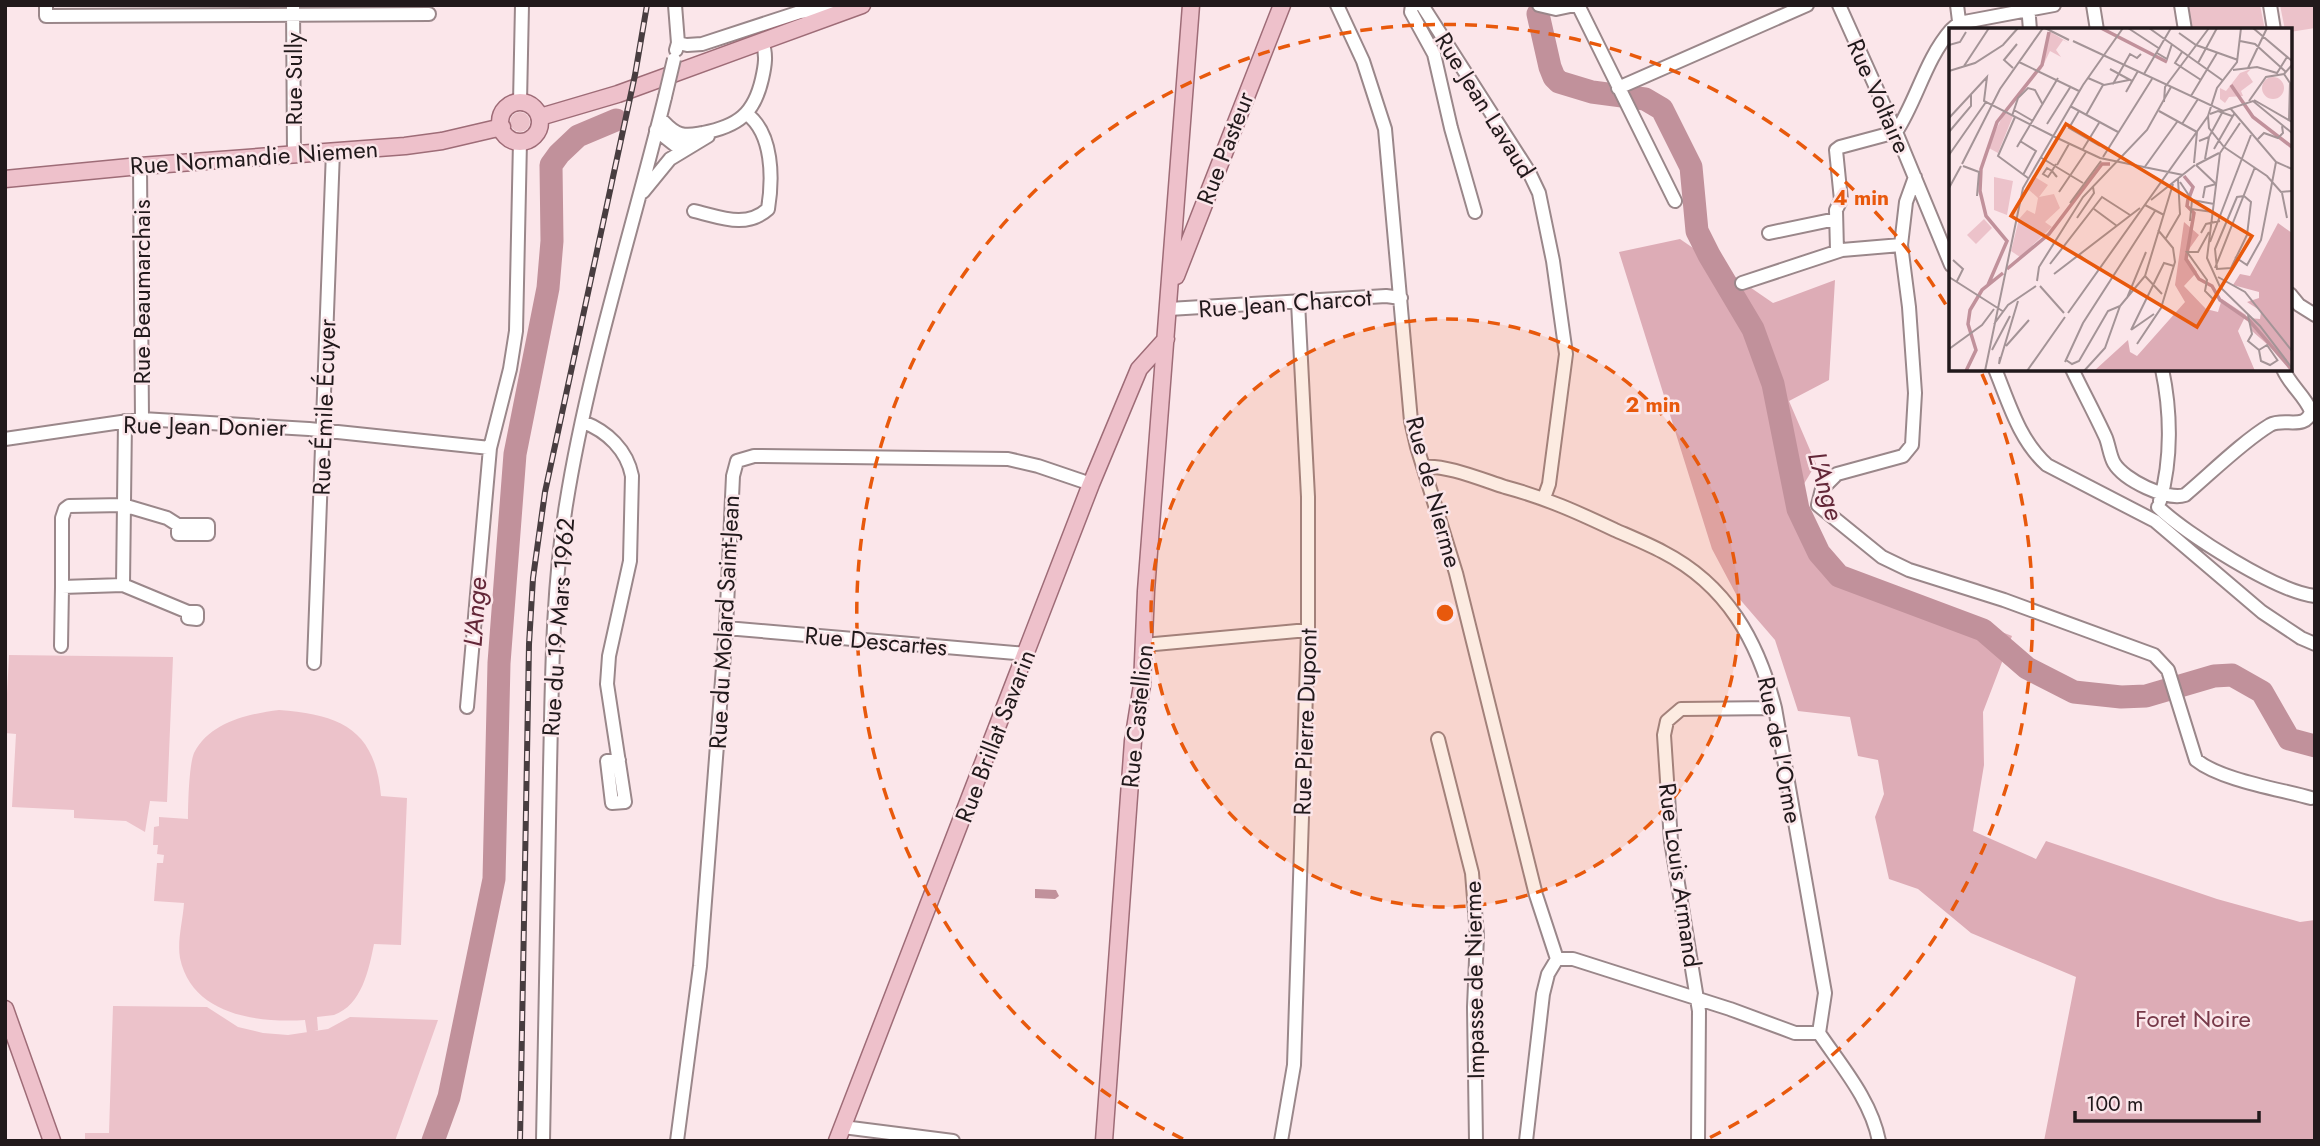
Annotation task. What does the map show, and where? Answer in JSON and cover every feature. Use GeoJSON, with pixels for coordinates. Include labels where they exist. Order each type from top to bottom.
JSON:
{"type":"FeatureCollection","features":[{"type":"Feature","properties":{"kind":"main road"},"geometry":{"type":"LineString","coordinates":[[540,117],[618,94],[862,5]]}},
{"type":"Feature","properties":{"kind":"main road","name":"Rue Castellion"},"geometry":{"type":"LineString","coordinates":[[1104,1141],[1133,741],[1142,685],[1146,591],[1191,5]]}},
{"type":"Feature","properties":{"kind":"main road","name":"Rue Pasteur"},"geometry":{"type":"LineString","coordinates":[[1170,291],[1282,5]]}},
{"type":"Feature","properties":{"kind":"main road"},"geometry":{"type":"LineString","coordinates":[[514,103],[530,104],[540,117],[538,131],[527,140],[520,141],[509,137],[502,127],[504,110],[514,103]]}},
{"type":"Feature","properties":{"kind":"main road","name":"Rue Normandie Niemen"},"geometry":{"type":"LineString","coordinates":[[5,179],[426,144],[502,127]]}},
{"type":"Feature","properties":{"kind":"main road","name":"Rue Brillat Savarin"},"geometry":{"type":"LineString","coordinates":[[840,1134],[1091,484],[1139,369],[1166,339]]}},
{"type":"Feature","properties":{"kind":"main road"},"geometry":{"type":"LineString","coordinates":[[5,1009],[52,1141]]}},
{"type":"Feature","properties":{"kind":"street"},"geometry":{"type":"LineString","coordinates":[[46,5],[46,16],[293,10],[429,14]]}},
{"type":"Feature","properties":{"kind":"street"},"geometry":{"type":"LineString","coordinates":[[520,102],[522,5]]}},
{"type":"Feature","properties":{"kind":"street","name":"Rue du 19 Mars 1962"},"geometry":{"type":"LineString","coordinates":[[543,1141],[549,799],[556,593],[566,505],[583,422],[678,43],[676,5]]}},
{"type":"Feature","properties":{"kind":"street","name":"Rue de Nierme"},"geometry":{"type":"LineString","coordinates":[[1337,5],[1363,61],[1385,129],[1412,421],[1423,467],[1456,573],[1536,895],[1557,959]]}},
{"type":"Feature","properties":{"kind":"street"},"geometry":{"type":"LineString","coordinates":[[1412,5],[1411,12],[1434,54],[1451,128],[1475,212]]}},
{"type":"Feature","properties":{"kind":"street","name":"Rue Jean Lavaud"},"geometry":{"type":"LineString","coordinates":[[1422,5],[1529,172],[1539,192],[1553,261],[1566,354],[1550,474],[1544,498]]}},
{"type":"Feature","properties":{"kind":"street"},"geometry":{"type":"LineString","coordinates":[[1539,5],[1556,9],[1577,5],[1675,201]]}},
{"type":"Feature","properties":{"kind":"street"},"geometry":{"type":"LineString","coordinates":[[1618,88],[1807,5]]}},
{"type":"Feature","properties":{"kind":"street","name":"Rue Voltaire"},"geometry":{"type":"LineString","coordinates":[[1839,5],[1949,260]]}},
{"type":"Feature","properties":{"kind":"street"},"geometry":{"type":"LineString","coordinates":[[1956,5],[1955,28],[2028,8],[2054,5]]}},
{"type":"Feature","properties":{"kind":"street"},"geometry":{"type":"LineString","coordinates":[[2093,5],[2097,28]]}},
{"type":"Feature","properties":{"kind":"street"},"geometry":{"type":"LineString","coordinates":[[2181,5],[2185,28]]}},
{"type":"Feature","properties":{"kind":"street"},"geometry":{"type":"LineString","coordinates":[[2270,5],[2274,28]]}},
{"type":"Feature","properties":{"kind":"street"},"geometry":{"type":"LineString","coordinates":[[2028,8],[2030,28]]}},
{"type":"Feature","properties":{"kind":"street","name":"Rue Sully"},"geometry":{"type":"LineString","coordinates":[[293,10],[294,153]]}},
{"type":"Feature","properties":{"kind":"street"},"geometry":{"type":"LineString","coordinates":[[678,43],[687,46],[702,44],[810,10],[840,13]]}},
{"type":"Feature","properties":{"kind":"street"},"geometry":{"type":"LineString","coordinates":[[1837,251],[1836,210],[1841,200],[1836,150],[1840,146],[1896,132],[1909,112],[1937,49],[1949,35]]}},
{"type":"Feature","properties":{"kind":"street"},"geometry":{"type":"LineString","coordinates":[[637,201],[663,166],[696,142],[747,114],[757,100],[764,68],[765,52],[762,42]]}},
{"type":"Feature","properties":{"kind":"street"},"geometry":{"type":"LineString","coordinates":[[694,211],[743,221],[751,220],[768,209],[771,180],[765,142],[758,123],[747,114]]}},
{"type":"Feature","properties":{"kind":"street"},"geometry":{"type":"LineString","coordinates":[[658,125],[679,134],[693,135],[717,130]]}},
{"type":"Feature","properties":{"kind":"street"},"geometry":{"type":"LineString","coordinates":[[658,125],[675,145],[696,142]]}},
{"type":"Feature","properties":{"kind":"street"},"geometry":{"type":"LineString","coordinates":[[467,707],[490,448],[510,369],[516,331],[520,141]]}},
{"type":"Feature","properties":{"kind":"street","name":"Rue Émile Écuyer"},"geometry":{"type":"LineString","coordinates":[[314,663],[333,151]]}},
{"type":"Feature","properties":{"kind":"street","name":"Rue Beaumarchais"},"geometry":{"type":"LineString","coordinates":[[140,166],[142,419]]}},
{"type":"Feature","properties":{"kind":"street"},"geometry":{"type":"LineString","coordinates":[[1915,177],[1906,202],[1901,244],[1915,393],[1912,445],[1903,456],[1837,474],[1822,489],[1818,505],[1882,557],[1909,570],[2004,600],[2154,655],[2162,662],[2172,681],[2196,760],[2228,776],[2311,798]]}},
{"type":"Feature","properties":{"kind":"street"},"geometry":{"type":"LineString","coordinates":[[1769,233],[1836,219]]}},
{"type":"Feature","properties":{"kind":"street"},"geometry":{"type":"LineString","coordinates":[[1742,283],[1837,251],[1901,244]]}},
{"type":"Feature","properties":{"kind":"street","name":"Rue Jean Charcot"},"geometry":{"type":"LineString","coordinates":[[1169,309],[1386,296],[1401,298]]}},
{"type":"Feature","properties":{"kind":"street"},"geometry":{"type":"LineString","coordinates":[[2292,296],[2299,305],[2315,315]]}},
{"type":"Feature","properties":{"kind":"street","name":"Rue Pierre Dupont"},"geometry":{"type":"LineString","coordinates":[[1281,1141],[1294,1065],[1308,630],[1308,497],[1298,302]]}},
{"type":"Feature","properties":{"kind":"street"},"geometry":{"type":"LineString","coordinates":[[1996,371],[2024,438],[2033,452],[2047,465],[2155,521],[2262,612],[2315,644]]}},
{"type":"Feature","properties":{"kind":"street"},"geometry":{"type":"LineString","coordinates":[[2073,371],[2107,440],[2114,463],[2124,475],[2160,501],[2175,523],[2284,588],[2315,596]]}},
{"type":"Feature","properties":{"kind":"street"},"geometry":{"type":"LineString","coordinates":[[2155,521],[2169,444],[2167,393],[2162,371]]}},
{"type":"Feature","properties":{"kind":"street"},"geometry":{"type":"LineString","coordinates":[[2160,501],[2185,495],[2273,423],[2301,423],[2306,420],[2311,411],[2284,371]]}},
{"type":"Feature","properties":{"kind":"street","name":"Rue Jean Donier"},"geometry":{"type":"LineString","coordinates":[[5,439],[142,419],[323,430],[490,448]]}},
{"type":"Feature","properties":{"kind":"street"},"geometry":{"type":"LineString","coordinates":[[123,585],[125,421]]}},
{"type":"Feature","properties":{"kind":"street"},"geometry":{"type":"LineString","coordinates":[[583,422],[594,426],[620,448],[630,464],[632,476],[630,561],[608,665],[607,684],[619,760]]}},
{"type":"Feature","properties":{"kind":"street","name":"Rue du Molard Saint-Jean"},"geometry":{"type":"LineString","coordinates":[[677,1141],[700,966],[726,628],[733,476],[737,461],[745,458],[1008,459],[1091,484]]}},
{"type":"Feature","properties":{"kind":"street","name":"Rue de l'Orme"},"geometry":{"type":"LineString","coordinates":[[1423,467],[1442,469],[1544,498],[1663,552],[1700,578],[1724,601],[1747,632],[1763,664],[1775,708],[1825,993],[1819,1033]]}},
{"type":"Feature","properties":{"kind":"street"},"geometry":{"type":"LineString","coordinates":[[61,646],[62,518],[65,509],[74,505],[123,505],[167,518],[178,526]]}},
{"type":"Feature","properties":{"kind":"street"},"geometry":{"type":"LineString","coordinates":[[62,587],[123,585],[188,612]]}},
{"type":"Feature","properties":{"kind":"street","name":"Rue Descartes"},"geometry":{"type":"LineString","coordinates":[[726,628],[1027,654]]}},
{"type":"Feature","properties":{"kind":"street"},"geometry":{"type":"LineString","coordinates":[[1144,645],[1308,630]]}},
{"type":"Feature","properties":{"kind":"street","name":"Rue Louis Armand"},"geometry":{"type":"LineString","coordinates":[[1698,1141],[1698,999],[1671,841],[1664,735],[1667,722],[1681,709],[1775,708]]}},
{"type":"Feature","properties":{"kind":"street","name":"Impasse de Nierme"},"geometry":{"type":"LineString","coordinates":[[1438,738],[1472,873],[1478,936],[1474,1007],[1476,1141]]}},
{"type":"Feature","properties":{"kind":"street"},"geometry":{"type":"LineString","coordinates":[[1526,1141],[1543,994],[1548,974],[1557,959],[1573,958],[1795,1033],[1819,1033],[1862,1097],[1871,1114],[1879,1141]]}},
{"type":"Feature","properties":{"kind":"street"},"geometry":{"type":"LineString","coordinates":[[840,1134],[953,1141]]}},
{"type":"Feature","properties":{"kind":"shaded area"},"geometry":{"type":"Polygon","coordinates":[[[2182,5],[2260,5],[2265,28],[2187,28],[2182,5]]]}},
{"type":"Feature","properties":{"kind":"shaded area"},"geometry":{"type":"Polygon","coordinates":[[[2280,5],[2315,5],[2315,28],[2292,32],[2292,28],[2285,28],[2280,5]]]}},
{"type":"Feature","properties":{"kind":"shaded area"},"geometry":{"type":"Polygon","coordinates":[[[520,112],[527,115],[530,122],[527,129],[520,132],[513,129],[510,122],[513,115],[520,112]]]}},
{"type":"Feature","properties":{"kind":"shaded area"},"geometry":{"type":"Polygon","coordinates":[[[9,655],[173,657],[167,802],[150,801],[145,832],[126,821],[74,818],[74,810],[12,807],[16,734],[5,733],[9,655]]]}},
{"type":"Feature","properties":{"kind":"shaded area"},"geometry":{"type":"Polygon","coordinates":[[[279,710],[320,716],[351,730],[371,755],[381,796],[407,798],[401,945],[374,944],[370,964],[358,995],[344,1010],[334,1015],[317,1017],[318,1030],[307,1033],[305,1020],[248,1017],[229,1012],[198,992],[187,977],[180,958],[184,903],[154,901],[157,863],[163,863],[164,855],[157,854],[158,845],[153,845],[154,827],[159,826],[159,817],[188,819],[192,759],[201,742],[231,721],[279,710]]]}},
{"type":"Feature","properties":{"kind":"shaded area"},"geometry":{"type":"Polygon","coordinates":[[[1035,889],[1056,890],[1059,896],[1055,899],[1035,898],[1035,889]]]}},
{"type":"Feature","properties":{"kind":"shaded area"},"geometry":{"type":"Polygon","coordinates":[[[113,1006],[207,1007],[238,1027],[288,1035],[328,1029],[350,1017],[438,1020],[395,1141],[85,1141],[85,1133],[109,1133],[113,1006]]]}},
{"type":"Feature","properties":{"kind":"green space","name":"Foret Noire"},"geometry":{"type":"Polygon","coordinates":[[[1680,239],[1773,303],[1835,280],[1829,380],[1789,401],[1816,464],[1802,487],[1817,542],[1849,572],[2012,636],[1983,712],[1984,765],[1973,831],[2036,859],[2046,841],[2217,899],[2300,922],[2315,920],[2315,1141],[2044,1141],[2076,977],[1971,933],[1918,889],[1889,879],[1875,817],[1884,794],[1878,760],[1858,756],[1850,717],[1798,711],[1775,640],[1737,596],[1712,549],[1619,252],[1680,239]]]}},
{"type":"Feature","properties":{"kind":"waterway","name":"L'Ange"},"geometry":{"type":"LineString","coordinates":[[1538,14],[1550,67],[1559,82],[1592,92],[1645,99],[1662,109],[1691,167],[1697,231],[1753,329],[1773,384],[1798,509],[1819,553],[1839,576],[1983,630],[2027,668],[2074,692],[2121,697],[2146,696],[2214,676],[2232,675],[2262,692],[2289,739],[2315,746]]}},
{"type":"Feature","properties":{"kind":"waterway","name":"L'Ange"},"geometry":{"type":"LineString","coordinates":[[433,1141],[449,1097],[494,879],[499,663],[515,454],[548,288],[552,241],[551,165],[578,136],[616,120]]}},
{"type":"Feature","properties":{"kind":"railway"},"geometry":{"type":"LineString","coordinates":[[520,1141],[529,644],[533,578],[545,492],[635,75],[647,5]]}}]}
